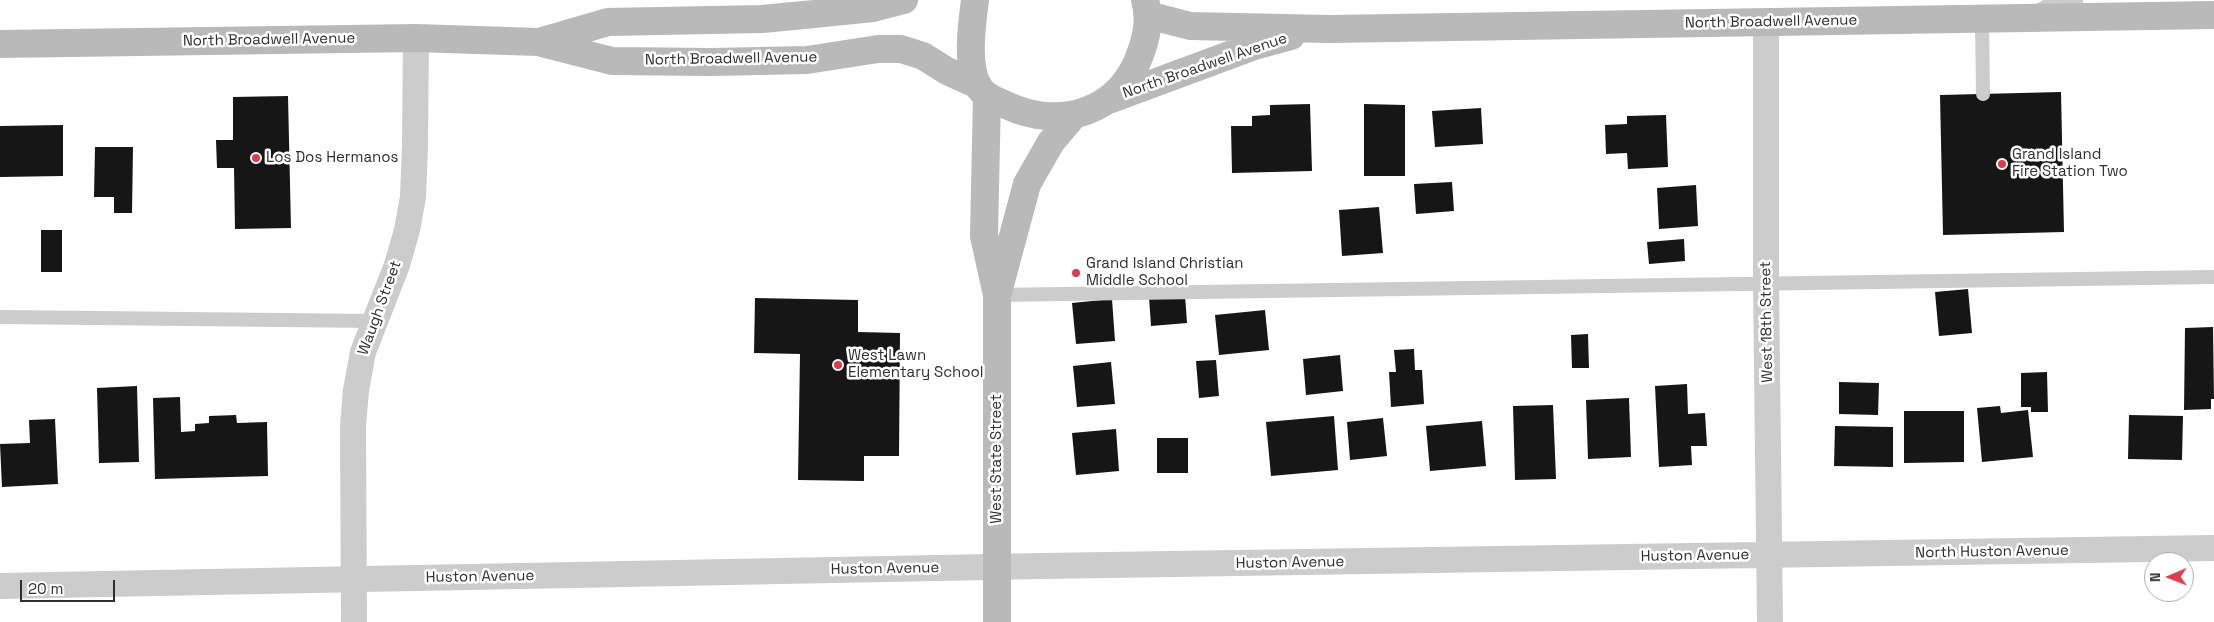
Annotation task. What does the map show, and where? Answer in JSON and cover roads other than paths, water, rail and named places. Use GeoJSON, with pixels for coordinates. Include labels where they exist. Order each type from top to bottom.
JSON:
{"type":"FeatureCollection","features":[{"type":"Feature","properties":{"kind":"main road","name":"North Broadwell Avenue"},"geometry":{"type":"LineString","coordinates":[[538,42],[608,22],[796,16],[873,8],[904,0]]}},
{"type":"Feature","properties":{"kind":"main road","name":"West State Street"},"geometry":{"type":"LineString","coordinates":[[975,0],[972,28],[972,63],[982,91],[984,236],[996,295],[997,622]]}},
{"type":"Feature","properties":{"kind":"main road","name":"North Broadwell Avenue"},"geometry":{"type":"LineString","coordinates":[[1147,4],[1198,27],[1272,26],[1329,29],[2214,15]]}},
{"type":"Feature","properties":{"kind":"main road"},"geometry":{"type":"LineString","coordinates":[[1111,99],[1138,63],[1146,40],[1147,4]]}},
{"type":"Feature","properties":{"kind":"main road","name":"North Broadwell Avenue"},"geometry":{"type":"LineString","coordinates":[[0,44],[416,38],[538,42],[612,61],[711,62],[807,60],[878,48],[902,49],[923,56],[1019,111],[1052,117],[1074,115],[1092,109],[1111,99],[1279,38],[1329,29]]}},
{"type":"Feature","properties":{"kind":"main road","name":"West State Street"},"geometry":{"type":"LineString","coordinates":[[996,295],[1027,184],[1051,142],[1074,115]]}},
{"type":"Feature","properties":{"kind":"street"},"geometry":{"type":"LineString","coordinates":[[2036,19],[2070,0]]}},
{"type":"Feature","properties":{"kind":"street","name":"West 18th Street"},"geometry":{"type":"LineString","coordinates":[[1766,22],[1766,283],[1770,622]]}},
{"type":"Feature","properties":{"kind":"street","name":"Waugh Street"},"geometry":{"type":"LineString","coordinates":[[354,622],[353,426],[356,390],[363,352],[397,265],[408,230],[413,197],[416,145],[416,38]]}},
{"type":"Feature","properties":{"kind":"street","name":"North Huston Avenue"},"geometry":{"type":"LineString","coordinates":[[1770,555],[2214,548]]}},
{"type":"Feature","properties":{"kind":"street","name":"Huston Avenue"},"geometry":{"type":"LineString","coordinates":[[0,586],[996,567],[1770,555]]}},
{"type":"Feature","properties":{"kind":"lane"},"geometry":{"type":"LineString","coordinates":[[1982,20],[1983,94]]}},
{"type":"Feature","properties":{"kind":"lane"},"geometry":{"type":"LineString","coordinates":[[996,295],[2214,277]]}},
{"type":"Feature","properties":{"kind":"lane"},"geometry":{"type":"LineString","coordinates":[[0,317],[375,322]]}},
{"type":"Feature","properties":{"kind":"place","name":"Los Dos Hermanos"},"geometry":{"type":"Point","coordinates":[256,158]}},
{"type":"Feature","properties":{"kind":"place","name":"Grand Island Fire Station Two"},"geometry":{"type":"Point","coordinates":[2002,164]}},
{"type":"Feature","properties":{"kind":"place","name":"Grand Island Christian Middle School"},"geometry":{"type":"Point","coordinates":[1076,273]}},
{"type":"Feature","properties":{"kind":"place","name":"West Lawn Elementary School"},"geometry":{"type":"Point","coordinates":[838,365]}}]}
